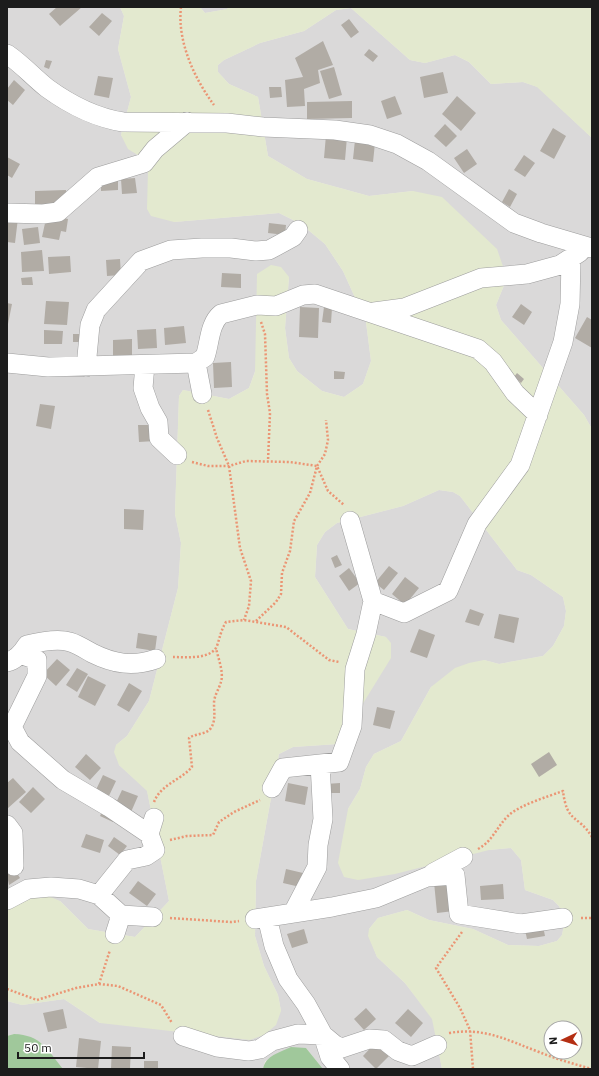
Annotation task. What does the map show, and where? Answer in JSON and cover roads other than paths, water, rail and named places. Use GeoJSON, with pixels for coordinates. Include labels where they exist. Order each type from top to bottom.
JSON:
{"type":"FeatureCollection","features":[{"type":"Feature","properties":{"kind":"street"},"geometry":{"type":"LineString","coordinates":[[7,54],[48,88],[84,110],[108,119],[123,122],[227,122],[263,127],[335,130],[370,135],[397,144],[428,161],[514,223],[541,233],[590,245]]}},
{"type":"Feature","properties":{"kind":"street"},"geometry":{"type":"LineString","coordinates":[[7,213],[43,214],[58,212],[98,177],[144,162],[155,149],[187,122]]}},
{"type":"Feature","properties":{"kind":"street"},"geometry":{"type":"LineString","coordinates":[[86,367],[90,325],[96,310],[141,261],[171,250],[202,248],[231,248],[256,251],[269,250],[293,237],[298,230]]}},
{"type":"Feature","properties":{"kind":"street"},"geometry":{"type":"LineString","coordinates":[[368,313],[404,308],[481,278],[527,274],[560,265],[571,260],[590,245]]}},
{"type":"Feature","properties":{"kind":"street"},"geometry":{"type":"LineString","coordinates":[[373,601],[404,613],[448,591],[477,524],[520,465],[563,342],[570,304],[571,260]]}},
{"type":"Feature","properties":{"kind":"street"},"geometry":{"type":"LineString","coordinates":[[7,363],[48,367],[196,363],[205,357],[212,328],[217,318],[230,311],[257,305],[276,306],[303,295],[316,294],[368,313],[478,349],[484,353],[515,393],[538,415]]}},
{"type":"Feature","properties":{"kind":"street"},"geometry":{"type":"LineString","coordinates":[[196,363],[202,394]]}},
{"type":"Feature","properties":{"kind":"street"},"geometry":{"type":"LineString","coordinates":[[145,365],[143,388],[150,408],[158,422],[159,438],[177,455]]}},
{"type":"Feature","properties":{"kind":"street"},"geometry":{"type":"LineString","coordinates":[[272,788],[283,768],[339,762],[352,726],[355,669],[366,634],[373,601],[350,521]]}},
{"type":"Feature","properties":{"kind":"street"},"geometry":{"type":"LineString","coordinates":[[14,658],[27,645],[43,642],[69,642],[94,654],[124,664],[142,664],[156,659]]}},
{"type":"Feature","properties":{"kind":"street"},"geometry":{"type":"LineString","coordinates":[[14,658],[37,660],[37,676],[12,727],[20,742],[62,780],[152,834],[146,856],[127,860],[99,895]]}},
{"type":"Feature","properties":{"kind":"street"},"geometry":{"type":"LineString","coordinates":[[293,913],[317,867],[318,845],[323,819],[320,764]]}},
{"type":"Feature","properties":{"kind":"street"},"geometry":{"type":"LineString","coordinates":[[7,825],[13,833],[11,865],[25,872],[37,889]]}},
{"type":"Feature","properties":{"kind":"street"},"geometry":{"type":"LineString","coordinates":[[340,1069],[330,1057],[323,1035],[306,1004],[288,979],[261,918],[376,898],[427,877],[464,857]]}},
{"type":"Feature","properties":{"kind":"street"},"geometry":{"type":"LineString","coordinates":[[427,877],[455,875],[462,921],[521,924],[563,918]]}},
{"type":"Feature","properties":{"kind":"street"},"geometry":{"type":"LineString","coordinates":[[7,900],[28,889],[79,889],[99,895],[121,915],[153,917]]}},
{"type":"Feature","properties":{"kind":"street"},"geometry":{"type":"LineString","coordinates":[[115,934],[121,915]]}},
{"type":"Feature","properties":{"kind":"street"},"geometry":{"type":"LineString","coordinates":[[183,1036],[217,1047],[249,1052],[260,1049],[272,1041],[298,1034],[323,1035],[335,1046],[342,1048],[369,1039],[384,1040],[398,1051],[412,1056],[437,1045]]}}]}
